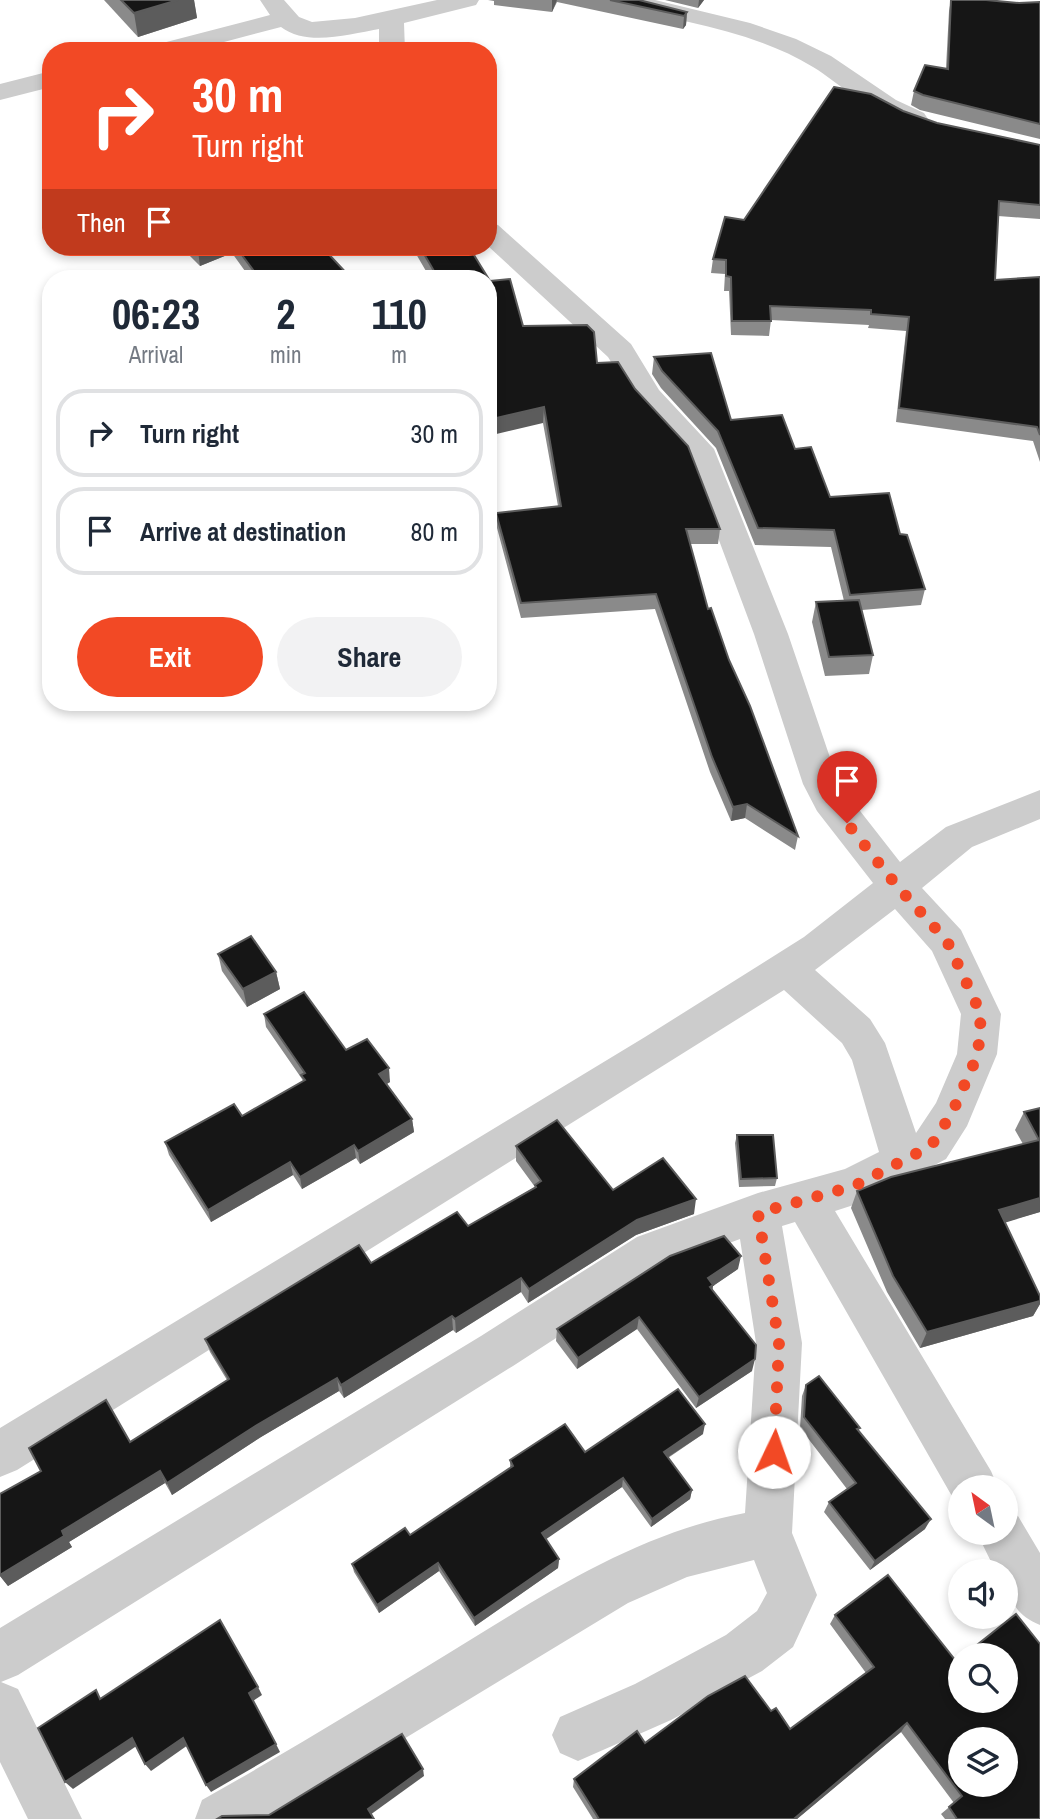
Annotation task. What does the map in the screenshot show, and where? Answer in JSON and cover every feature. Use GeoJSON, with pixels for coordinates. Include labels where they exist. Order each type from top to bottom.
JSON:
{"type":"FeatureCollection","features":[{"type":"Feature","properties":{"kind":"street"},"geometry":{"type":"LineString","coordinates":[[186,42],[279,9],[298,27],[316,30],[343,28],[467,0]]}},
{"type":"Feature","properties":{"kind":"street"},"geometry":{"type":"LineString","coordinates":[[622,0],[730,26],[807,53],[841,72],[891,109],[912,119],[936,124]]}},
{"type":"Feature","properties":{"kind":"street"},"geometry":{"type":"LineString","coordinates":[[391,17],[392,42]]}},
{"type":"Feature","properties":{"kind":"street"},"geometry":{"type":"LineString","coordinates":[[0,92],[42,81]]}},
{"type":"Feature","properties":{"kind":"street"},"geometry":{"type":"LineString","coordinates":[[0,1657],[498,1352],[652,1251],[758,1213],[854,1186],[931,1146],[952,1113],[978,1054],[981,1014],[947,941],[905,895],[830,802],[821,784],[771,634],[703,456],[647,396],[620,351],[497,239]]}},
{"type":"Feature","properties":{"kind":"street"},"geometry":{"type":"LineString","coordinates":[[0,1454],[659,1049],[795,976],[818,948],[905,895],[959,837],[1040,804]]}},
{"type":"Feature","properties":{"kind":"street"},"geometry":{"type":"LineString","coordinates":[[795,976],[856,1031],[871,1055],[903,1161]]}},
{"type":"Feature","properties":{"kind":"street"},"geometry":{"type":"LineString","coordinates":[[805,1199],[966,1475]]}},
{"type":"Feature","properties":{"kind":"street"},"geometry":{"type":"LineString","coordinates":[[578,1735],[653,1702],[744,1653],[775,1629],[792,1595],[768,1533],[779,1343],[758,1213]]}},
{"type":"Feature","properties":{"kind":"street"},"geometry":{"type":"LineString","coordinates":[[221,1819],[292,1779],[582,1599],[692,1549],[732,1538],[768,1533]]}},
{"type":"Feature","properties":{"kind":"street"},"geometry":{"type":"LineString","coordinates":[[1008,1545],[1040,1600]]}},
{"type":"Feature","properties":{"kind":"street"},"geometry":{"type":"LineString","coordinates":[[0,1707],[56,1819]]}},
{"type":"Feature","properties":{"kind":"building"},"geometry":{"type":"Polygon","coordinates":[[[121,0],[178,0],[134,13],[121,0]]]}},
{"type":"Feature","properties":{"kind":"building"},"geometry":{"type":"Polygon","coordinates":[[[610,0],[639,0],[687,12],[684,16],[610,0]]]}},
{"type":"Feature","properties":{"kind":"building"},"geometry":{"type":"Polygon","coordinates":[[[951,0],[1040,2],[1040,124],[914,91],[925,65],[948,69],[951,0]]]}},
{"type":"Feature","properties":{"kind":"building"},"geometry":{"type":"Polygon","coordinates":[[[834,87],[871,94],[903,111],[937,123],[1040,145],[1040,205],[999,201],[995,280],[1040,277],[1040,435],[1037,427],[899,408],[909,317],[871,314],[871,310],[770,306],[771,321],[732,321],[731,277],[726,276],[726,260],[713,259],[725,217],[744,220],[834,87]]]}},
{"type":"Feature","properties":{"kind":"building"},"geometry":{"type":"Polygon","coordinates":[[[243,256],[330,256],[344,270],[253,270],[243,256]]]}},
{"type":"Feature","properties":{"kind":"building"},"geometry":{"type":"Polygon","coordinates":[[[425,256],[475,256],[483,270],[433,270],[425,256]]]}},
{"type":"Feature","properties":{"kind":"building"},"geometry":{"type":"Polygon","coordinates":[[[510,279],[523,326],[587,325],[594,332],[597,363],[618,362],[635,389],[688,446],[720,529],[686,529],[708,609],[711,608],[729,660],[750,706],[798,836],[747,804],[733,807],[712,757],[656,594],[521,603],[497,513],[561,506],[544,407],[497,418],[497,280],[510,279]]]}},
{"type":"Feature","properties":{"kind":"building"},"geometry":{"type":"Polygon","coordinates":[[[711,353],[731,420],[782,415],[795,449],[811,447],[830,497],[889,493],[900,534],[907,535],[925,589],[850,595],[834,530],[758,528],[718,431],[662,371],[654,357],[711,353]]]}},
{"type":"Feature","properties":{"kind":"building"},"geometry":{"type":"Polygon","coordinates":[[[859,600],[873,655],[829,657],[816,602],[859,600]]]}},
{"type":"Feature","properties":{"kind":"building"},"geometry":{"type":"Polygon","coordinates":[[[251,936],[276,972],[243,989],[218,954],[251,936]]]}},
{"type":"Feature","properties":{"kind":"building"},"geometry":{"type":"Polygon","coordinates":[[[304,992],[346,1050],[367,1039],[389,1068],[379,1074],[412,1119],[358,1151],[354,1145],[300,1177],[290,1162],[208,1210],[165,1142],[234,1104],[242,1116],[305,1080],[301,1075],[305,1073],[264,1014],[304,992]]]}},
{"type":"Feature","properties":{"kind":"building"},"geometry":{"type":"Polygon","coordinates":[[[1040,1108],[1040,1198],[999,1210],[1040,1301],[927,1332],[893,1276],[857,1191],[891,1177],[1039,1140],[1024,1112],[1040,1108]]]}},
{"type":"Feature","properties":{"kind":"building"},"geometry":{"type":"Polygon","coordinates":[[[557,1120],[613,1190],[663,1158],[696,1199],[637,1220],[529,1289],[521,1278],[455,1319],[452,1316],[341,1385],[337,1378],[167,1483],[160,1471],[62,1531],[64,1536],[0,1575],[0,1494],[41,1471],[29,1448],[106,1400],[130,1442],[229,1379],[205,1339],[359,1245],[371,1263],[457,1212],[468,1226],[536,1187],[541,1181],[516,1146],[557,1120]]]}},
{"type":"Feature","properties":{"kind":"building"},"geometry":{"type":"Polygon","coordinates":[[[737,1135],[773,1135],[777,1178],[741,1179],[737,1135]]]}},
{"type":"Feature","properties":{"kind":"building"},"geometry":{"type":"Polygon","coordinates":[[[724,1236],[741,1256],[708,1278],[713,1285],[710,1287],[756,1345],[755,1359],[699,1397],[639,1317],[578,1358],[557,1329],[670,1256],[724,1236]]]}},
{"type":"Feature","properties":{"kind":"building"},"geometry":{"type":"Polygon","coordinates":[[[819,1376],[860,1428],[857,1429],[931,1519],[875,1561],[829,1502],[856,1483],[804,1417],[806,1385],[819,1376]]]}},
{"type":"Feature","properties":{"kind":"building"},"geometry":{"type":"Polygon","coordinates":[[[678,1389],[705,1424],[664,1452],[692,1490],[652,1519],[623,1478],[542,1533],[559,1559],[474,1618],[438,1563],[377,1605],[352,1564],[405,1528],[410,1535],[513,1466],[510,1460],[565,1424],[585,1452],[678,1389]]]}},
{"type":"Feature","properties":{"kind":"building"},"geometry":{"type":"Polygon","coordinates":[[[888,1575],[948,1651],[948,1713],[1018,1713],[1018,1643],[979,1643],[997,1629],[1018,1629],[1018,1616],[1040,1644],[1040,1819],[957,1819],[949,1807],[961,1797],[1018,1797],[1018,1727],[948,1727],[948,1777],[907,1723],[796,1819],[599,1819],[574,1779],[637,1731],[645,1743],[708,1696],[745,1676],[771,1711],[776,1708],[790,1729],[874,1667],[835,1615],[888,1575]]]}},
{"type":"Feature","properties":{"kind":"building"},"geometry":{"type":"Polygon","coordinates":[[[220,1620],[258,1687],[249,1693],[276,1744],[206,1785],[183,1738],[145,1764],[132,1738],[65,1782],[38,1728],[96,1690],[100,1699],[220,1620]]]}},
{"type":"Feature","properties":{"kind":"building"},"geometry":{"type":"Polygon","coordinates":[[[402,1734],[423,1769],[368,1809],[374,1819],[217,1819],[222,1816],[269,1815],[402,1734]]]}},
{"type":"Feature","properties":{"kind":"route"},"geometry":{"type":"LineString","coordinates":[[774,1452],[779,1343],[758,1213],[854,1186],[931,1146],[952,1113],[978,1054],[981,1014],[947,941],[897,886],[847,823]]}}]}
